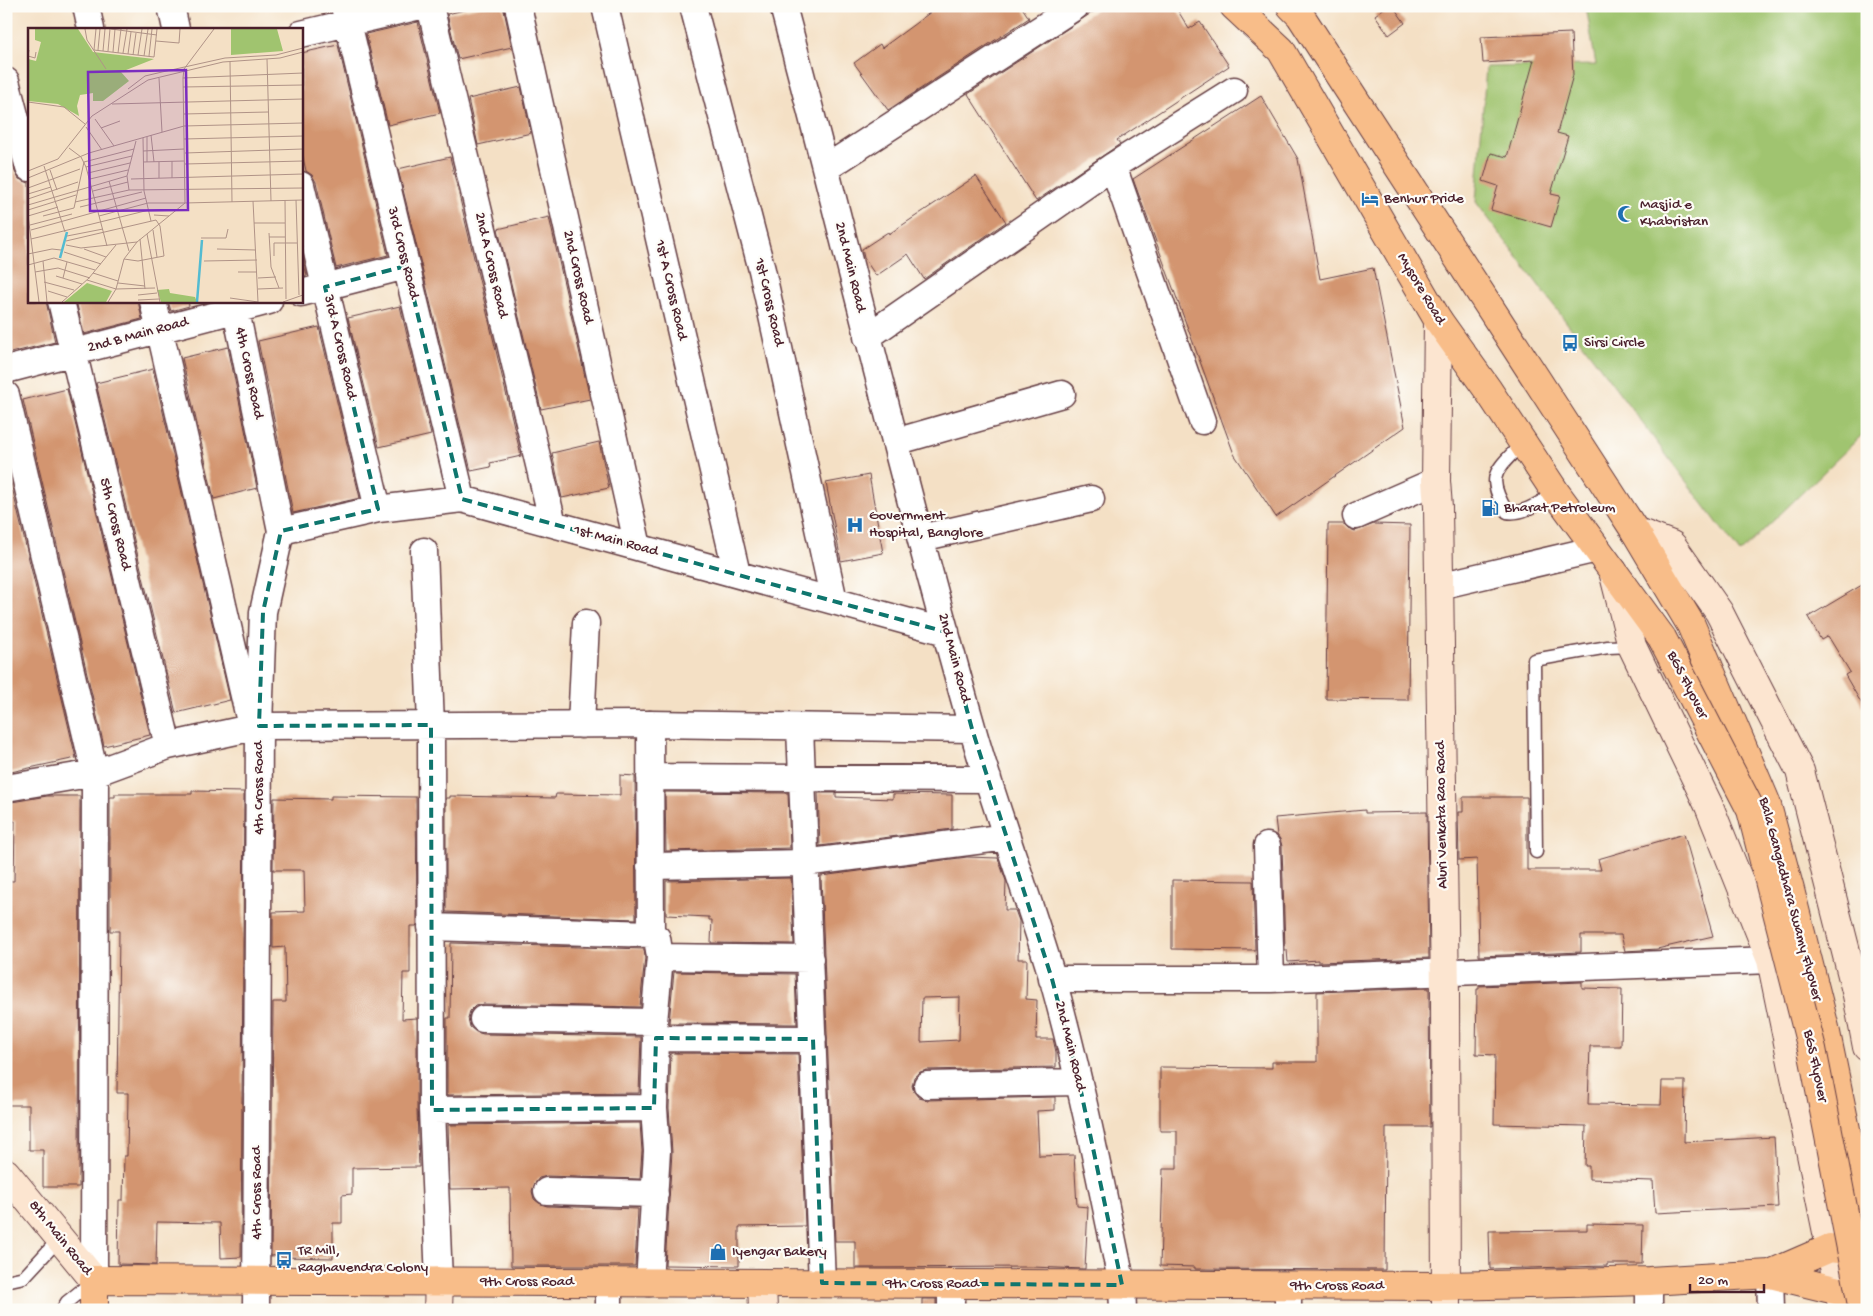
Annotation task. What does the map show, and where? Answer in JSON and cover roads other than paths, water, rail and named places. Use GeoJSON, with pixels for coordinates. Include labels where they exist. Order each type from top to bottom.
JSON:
{"type":"FeatureCollection","features":[{"type":"Feature","properties":{"kind":"main road","name":"Mysore Road"},"geometry":{"type":"LineString","coordinates":[[1234,6],[1282,50],[1438,320],[1556,493],[1613,571]]}},
{"type":"Feature","properties":{"kind":"main road"},"geometry":{"type":"LineString","coordinates":[[1301,9],[1635,531],[1672,545],[1718,612],[1800,771],[1857,995],[1867,1047]]}},
{"type":"Feature","properties":{"kind":"main road","name":"Aluri Venkata Rao Road"},"geometry":{"type":"LineString","coordinates":[[1438,320],[1436,481],[1444,973],[1446,1298]]}},
{"type":"Feature","properties":{"kind":"main road","name":"Bala Gangadhara Swamy Flyover"},"geometry":{"type":"LineString","coordinates":[[1635,531],[1691,625],[1766,802],[1825,1028],[1867,1231]]}},
{"type":"Feature","properties":{"kind":"main road"},"geometry":{"type":"LineString","coordinates":[[1613,571],[1632,646],[1709,806],[1771,960],[1841,1300]]}},
{"type":"Feature","properties":{"kind":"main road","name":"BGS Flyover"},"geometry":{"type":"LineString","coordinates":[[1613,571],[1662,638],[1751,810],[1812,1049],[1863,1310]]}},
{"type":"Feature","properties":{"kind":"main road","name":"8th Main Road"},"geometry":{"type":"LineString","coordinates":[[6,1173],[94,1280]]}},
{"type":"Feature","properties":{"kind":"main road"},"geometry":{"type":"LineString","coordinates":[[1770,1274],[1830,1248],[1867,1253]]}},
{"type":"Feature","properties":{"kind":"main road"},"geometry":{"type":"LineString","coordinates":[[1770,1274],[1841,1300],[1867,1295]]}},
{"type":"Feature","properties":{"kind":"main road","name":"9th Cross Road"},"geometry":{"type":"LineString","coordinates":[[94,1280],[822,1283],[951,1297],[1446,1298],[1649,1281],[1770,1274]]}},
{"type":"Feature","properties":{"kind":"main road"},"geometry":{"type":"LineString","coordinates":[[94,1280],[94,1310]]}},
{"type":"Feature","properties":{"kind":"main road"},"geometry":{"type":"LineString","coordinates":[[438,1310],[439,1282]]}},
{"type":"Feature","properties":{"kind":"main road"},"geometry":{"type":"LineString","coordinates":[[762,1283],[763,1310]]}},
{"type":"Feature","properties":{"kind":"street"},"geometry":{"type":"LineString","coordinates":[[86,6],[91,28]]}},
{"type":"Feature","properties":{"kind":"street"},"geometry":{"type":"LineString","coordinates":[[171,6],[176,28]]}},
{"type":"Feature","properties":{"kind":"street"},"geometry":{"type":"LineString","coordinates":[[302,34],[346,15],[420,6]]}},
{"type":"Feature","properties":{"kind":"street","name":"2nd A Cross Road"},"geometry":{"type":"LineString","coordinates":[[430,6],[553,524]]}},
{"type":"Feature","properties":{"kind":"street","name":"2nd Cross Road"},"geometry":{"type":"LineString","coordinates":[[518,6],[638,547]]}},
{"type":"Feature","properties":{"kind":"street","name":"1st A Cross Road"},"geometry":{"type":"LineString","coordinates":[[605,6],[737,574]]}},
{"type":"Feature","properties":{"kind":"street","name":"1st Cross Road"},"geometry":{"type":"LineString","coordinates":[[693,6],[762,270],[834,601]]}},
{"type":"Feature","properties":{"kind":"street","name":"2nd Main Road"},"geometry":{"type":"LineString","coordinates":[[783,6],[826,168],[867,337],[972,729],[1052,979],[1079,1082],[1122,1297]]}},
{"type":"Feature","properties":{"kind":"street"},"geometry":{"type":"LineString","coordinates":[[826,168],[1076,6]]}},
{"type":"Feature","properties":{"kind":"street","name":"3rd Cross Road"},"geometry":{"type":"LineString","coordinates":[[346,15],[462,499]]}},
{"type":"Feature","properties":{"kind":"street"},"geometry":{"type":"LineString","coordinates":[[867,337],[1113,166],[1234,90]]}},
{"type":"Feature","properties":{"kind":"street"},"geometry":{"type":"LineString","coordinates":[[14,96],[28,163]]}},
{"type":"Feature","properties":{"kind":"street"},"geometry":{"type":"LineString","coordinates":[[1113,166],[1202,421]]}},
{"type":"Feature","properties":{"kind":"street","name":"3rd A Cross Road"},"geometry":{"type":"LineString","coordinates":[[302,194],[313,290],[378,509]]}},
{"type":"Feature","properties":{"kind":"street"},"geometry":{"type":"LineString","coordinates":[[313,290],[406,266]]}},
{"type":"Feature","properties":{"kind":"street","name":"5th Cross Road"},"geometry":{"type":"LineString","coordinates":[[61,302],[168,746]]}},
{"type":"Feature","properties":{"kind":"street"},"geometry":{"type":"LineString","coordinates":[[153,302],[255,727]]}},
{"type":"Feature","properties":{"kind":"street","name":"2nd B Main Road"},"geometry":{"type":"LineString","coordinates":[[6,370],[159,330],[235,306],[262,302]]}},
{"type":"Feature","properties":{"kind":"street","name":"4th Cross Road"},"geometry":{"type":"LineString","coordinates":[[235,306],[282,531],[263,612],[255,727],[256,1281]]}},
{"type":"Feature","properties":{"kind":"street"},"geometry":{"type":"LineString","coordinates":[[895,442],[1062,394]]}},
{"type":"Feature","properties":{"kind":"street"},"geometry":{"type":"LineString","coordinates":[[6,395],[95,773],[94,1280]]}},
{"type":"Feature","properties":{"kind":"street"},"geometry":{"type":"LineString","coordinates":[[1356,516],[1436,481]]}},
{"type":"Feature","properties":{"kind":"street","name":"1st Main Road"},"geometry":{"type":"LineString","coordinates":[[282,531],[378,509],[462,499],[946,632]]}},
{"type":"Feature","properties":{"kind":"street"},"geometry":{"type":"LineString","coordinates":[[921,538],[1091,499]]}},
{"type":"Feature","properties":{"kind":"street"},"geometry":{"type":"LineString","coordinates":[[1439,586],[1597,549]]}},
{"type":"Feature","properties":{"kind":"street"},"geometry":{"type":"LineString","coordinates":[[424,551],[431,725],[432,1110],[439,1282]]}},
{"type":"Feature","properties":{"kind":"street"},"geometry":{"type":"LineString","coordinates":[[581,725],[586,623]]}},
{"type":"Feature","properties":{"kind":"street"},"geometry":{"type":"LineString","coordinates":[[7,785],[95,773],[168,746],[255,727],[650,724],[972,729]]}},
{"type":"Feature","properties":{"kind":"street"},"geometry":{"type":"LineString","coordinates":[[649,1283],[657,1151],[654,1108],[655,945],[650,866],[650,724]]}},
{"type":"Feature","properties":{"kind":"street"},"geometry":{"type":"LineString","coordinates":[[800,727],[822,1283]]}},
{"type":"Feature","properties":{"kind":"street"},"geometry":{"type":"LineString","coordinates":[[650,777],[988,778]]}},
{"type":"Feature","properties":{"kind":"street"},"geometry":{"type":"LineString","coordinates":[[650,866],[804,863],[1007,837]]}},
{"type":"Feature","properties":{"kind":"street"},"geometry":{"type":"LineString","coordinates":[[1267,846],[1271,978]]}},
{"type":"Feature","properties":{"kind":"street"},"geometry":{"type":"LineString","coordinates":[[431,927],[810,959]]}},
{"type":"Feature","properties":{"kind":"street"},"geometry":{"type":"LineString","coordinates":[[1052,979],[1271,978],[1771,960]]}},
{"type":"Feature","properties":{"kind":"street"},"geometry":{"type":"LineString","coordinates":[[483,1019],[813,1039]]}},
{"type":"Feature","properties":{"kind":"street"},"geometry":{"type":"LineString","coordinates":[[927,1085],[1079,1082]]}},
{"type":"Feature","properties":{"kind":"street"},"geometry":{"type":"LineString","coordinates":[[432,1110],[654,1108]]}},
{"type":"Feature","properties":{"kind":"street"},"geometry":{"type":"LineString","coordinates":[[547,1191],[655,1194]]}},
{"type":"Feature","properties":{"kind":"street"},"geometry":{"type":"LineString","coordinates":[[1770,1274],[1771,1310]]}},
{"type":"Feature","properties":{"kind":"street"},"geometry":{"type":"LineString","coordinates":[[256,1281],[256,1310]]}},
{"type":"Feature","properties":{"kind":"street"},"geometry":{"type":"LineString","coordinates":[[1649,1281],[1649,1310]]}},
{"type":"Feature","properties":{"kind":"street"},"geometry":{"type":"LineString","coordinates":[[609,1282],[609,1310]]}},
{"type":"Feature","properties":{"kind":"lane"},"geometry":{"type":"LineString","coordinates":[[1523,442],[1496,472],[1494,484],[1507,512],[1514,513],[1527,509],[1556,493]]}},
{"type":"Feature","properties":{"kind":"lane"},"geometry":{"type":"LineString","coordinates":[[1536,852],[1534,660],[1608,647],[1632,646]]}},
{"type":"Feature","properties":{"kind":"lane"},"geometry":{"type":"LineString","coordinates":[[6,1280],[24,1277],[60,1238]]}},
{"type":"Feature","properties":{"kind":"lane"},"geometry":{"type":"LineString","coordinates":[[62,1310],[67,1302],[94,1280]]}},
{"type":"Feature","properties":{"kind":"place","name":"Benhur Pride"},"geometry":{"type":"Point","coordinates":[1370,199]}},
{"type":"Feature","properties":{"kind":"place","name":"Masjid e Khabristan"},"geometry":{"type":"Point","coordinates":[1626,214]}},
{"type":"Feature","properties":{"kind":"place","name":"Sirsi Circle"},"geometry":{"type":"Point","coordinates":[1570,343]}},
{"type":"Feature","properties":{"kind":"place","name":"Bharat Petroleum"},"geometry":{"type":"Point","coordinates":[1490,508]}},
{"type":"Feature","properties":{"kind":"place","name":"Government Hospital, Banglore"},"geometry":{"type":"Point","coordinates":[855,525]}},
{"type":"Feature","properties":{"kind":"place","name":"Iyengar Bakery"},"geometry":{"type":"Point","coordinates":[718,1252]}},
{"type":"Feature","properties":{"kind":"place","name":"TR Mill, Raghavendra Colony"},"geometry":{"type":"Point","coordinates":[284,1260]}}]}
